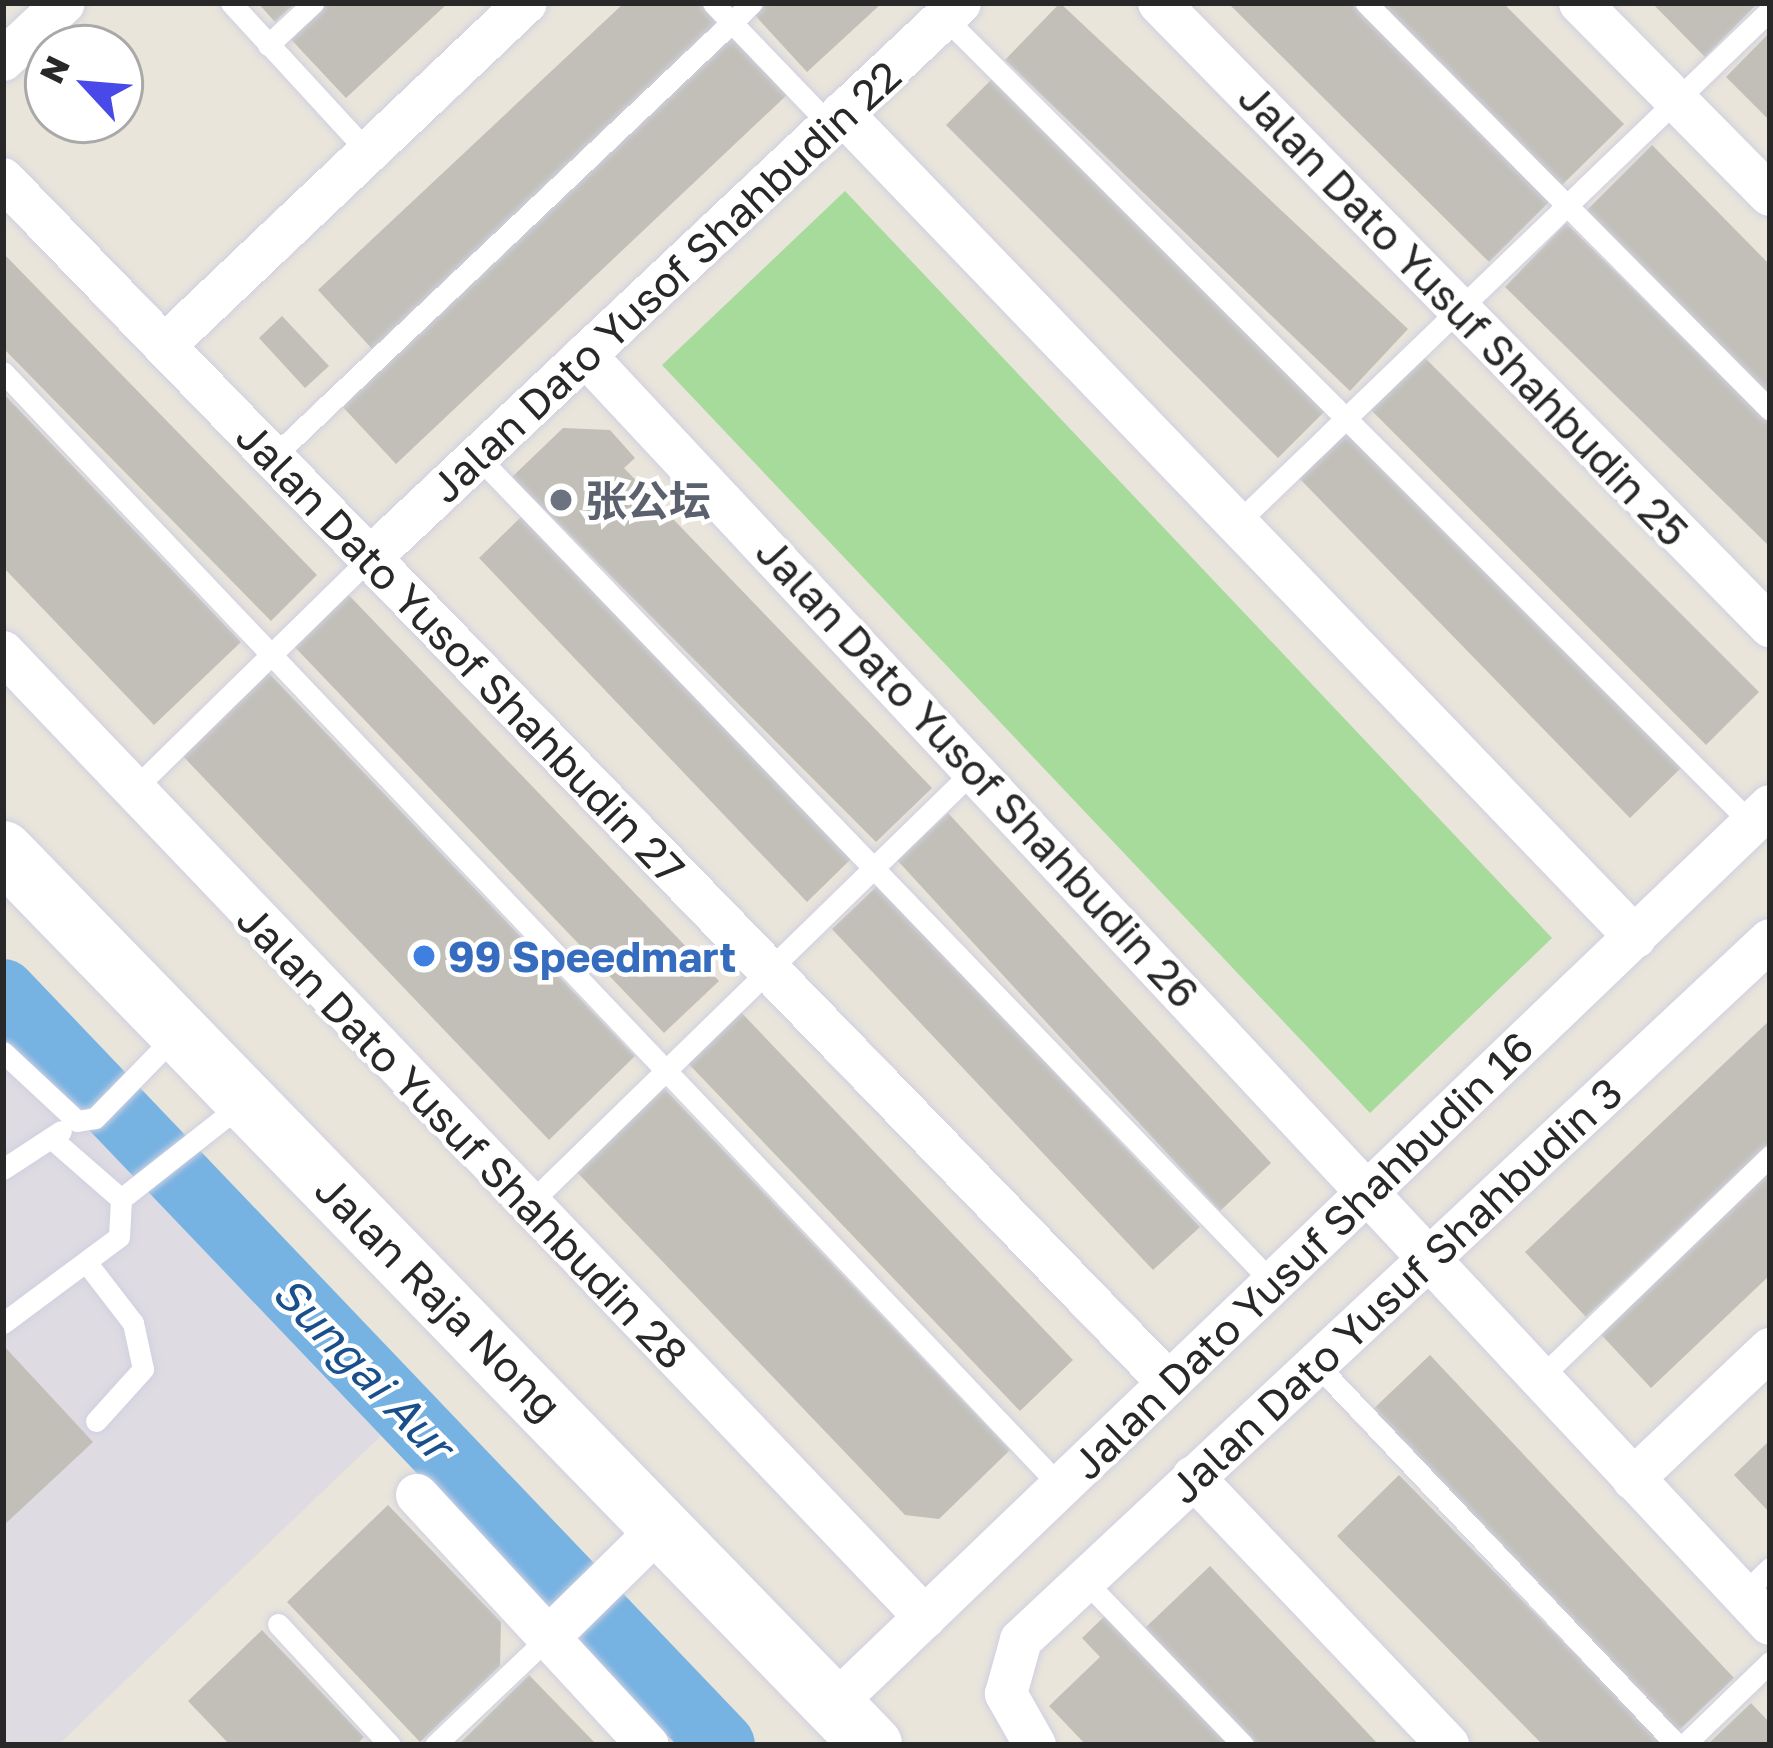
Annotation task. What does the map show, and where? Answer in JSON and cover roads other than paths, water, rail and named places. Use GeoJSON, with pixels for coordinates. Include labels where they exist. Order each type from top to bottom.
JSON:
{"type":"FeatureCollection","features":[{"type":"Feature","properties":{"kind":"main road","name":"Jalan Raja Nong"},"geometry":{"type":"LineString","coordinates":[[3,851],[244,1102],[665,1523],[853,1724]]}},
{"type":"Feature","properties":{"kind":"street"},"geometry":{"type":"LineString","coordinates":[[4,57],[64,3]]}},
{"type":"Feature","properties":{"kind":"street"},"geometry":{"type":"LineString","coordinates":[[164,346],[526,3]]}},
{"type":"Feature","properties":{"kind":"street","name":"Jalan Dato Yusuf Shahbudin 25"},"geometry":{"type":"LineString","coordinates":[[1159,3],[1770,626]]}},
{"type":"Feature","properties":{"kind":"street"},"geometry":{"type":"LineString","coordinates":[[1580,3],[1770,196]]}},
{"type":"Feature","properties":{"kind":"street","name":"Jalan Dato Yusof Shahbudin 22"},"geometry":{"type":"LineString","coordinates":[[370,558],[952,10]]}},
{"type":"Feature","properties":{"kind":"street"},"geometry":{"type":"LineString","coordinates":[[836,119],[1635,937]]}},
{"type":"Feature","properties":{"kind":"street","name":"Jalan Dato Yusof Shahbudin 27"},"geometry":{"type":"LineString","coordinates":[[3,179],[1169,1383]]}},
{"type":"Feature","properties":{"kind":"street","name":"Jalan Dato Yusof Shahbudin 26"},"geometry":{"type":"LineString","coordinates":[[586,356],[1371,1189],[1428,1263],[1633,1479],[1761,1596]]}},
{"type":"Feature","properties":{"kind":"street","name":"Jalan Dato Yusuf Shahbudin 28"},"geometry":{"type":"LineString","coordinates":[[3,652],[925,1617]]}},
{"type":"Feature","properties":{"kind":"street","name":"Jalan Dato Yusuf Shahbudin 16"},"geometry":{"type":"LineString","coordinates":[[853,1724],[925,1617],[1761,815]]}},
{"type":"Feature","properties":{"kind":"street","name":"Jalan Dato Yusuf Shahbudin 3"},"geometry":{"type":"LineString","coordinates":[[1035,1745],[1006,1694],[1021,1640],[1082,1578],[1319,1366],[1770,940]]}},
{"type":"Feature","properties":{"kind":"street"},"geometry":{"type":"LineString","coordinates":[[1633,1479],[1770,1349]]}},
{"type":"Feature","properties":{"kind":"street"},"geometry":{"type":"LineString","coordinates":[[1193,1477],[1448,1745]]}},
{"type":"Feature","properties":{"kind":"street"},"geometry":{"type":"LineString","coordinates":[[417,1495],[573,1613],[649,1745]]}},
{"type":"Feature","properties":{"kind":"street"},"geometry":{"type":"LineString","coordinates":[[573,1613],[665,1523]]}},
{"type":"Feature","properties":{"kind":"lane"},"geometry":{"type":"LineString","coordinates":[[231,3],[369,153]]}},
{"type":"Feature","properties":{"kind":"lane"},"geometry":{"type":"LineString","coordinates":[[268,45],[313,3]]}},
{"type":"Feature","properties":{"kind":"lane"},"geometry":{"type":"LineString","coordinates":[[713,3],[836,119]]}},
{"type":"Feature","properties":{"kind":"lane"},"geometry":{"type":"LineString","coordinates":[[273,457],[752,3]]}},
{"type":"Feature","properties":{"kind":"lane"},"geometry":{"type":"LineString","coordinates":[[1366,3],[1770,410]]}},
{"type":"Feature","properties":{"kind":"lane"},"geometry":{"type":"LineString","coordinates":[[952,10],[1346,418],[1761,815]]}},
{"type":"Feature","properties":{"kind":"lane"},"geometry":{"type":"LineString","coordinates":[[1235,525],[1770,10]]}},
{"type":"Feature","properties":{"kind":"lane"},"geometry":{"type":"LineString","coordinates":[[3,372],[266,656],[1061,1486]]}},
{"type":"Feature","properties":{"kind":"lane"},"geometry":{"type":"LineString","coordinates":[[478,457],[1273,1283]]}},
{"type":"Feature","properties":{"kind":"lane"},"geometry":{"type":"LineString","coordinates":[[132,790],[370,558]]}},
{"type":"Feature","properties":{"kind":"lane"},"geometry":{"type":"LineString","coordinates":[[529,1204],[975,769]]}},
{"type":"Feature","properties":{"kind":"lane"},"geometry":{"type":"LineString","coordinates":[[3,1169],[86,1120],[177,1033]]}},
{"type":"Feature","properties":{"kind":"lane"},"geometry":{"type":"LineString","coordinates":[[3,1052],[86,1120]]}},
{"type":"Feature","properties":{"kind":"lane"},"geometry":{"type":"LineString","coordinates":[[121,1198],[178,1148],[244,1102]]}},
{"type":"Feature","properties":{"kind":"lane"},"geometry":{"type":"LineString","coordinates":[[51,1138],[121,1198]]}},
{"type":"Feature","properties":{"kind":"lane"},"geometry":{"type":"LineString","coordinates":[[1538,1379],[1770,1156]]}},
{"type":"Feature","properties":{"kind":"lane"},"geometry":{"type":"LineString","coordinates":[[3,1323],[119,1237],[121,1198]]}},
{"type":"Feature","properties":{"kind":"lane"},"geometry":{"type":"LineString","coordinates":[[86,1262],[133,1322],[143,1369],[96,1421]]}},
{"type":"Feature","properties":{"kind":"lane"},"geometry":{"type":"LineString","coordinates":[[1319,1366],[1681,1745],[1770,1662]]}},
{"type":"Feature","properties":{"kind":"lane"},"geometry":{"type":"LineString","coordinates":[[1082,1578],[1243,1745]]}},
{"type":"Feature","properties":{"kind":"lane"},"geometry":{"type":"LineString","coordinates":[[435,1745],[573,1613]]}},
{"type":"Feature","properties":{"kind":"lane"},"geometry":{"type":"LineString","coordinates":[[278,1624],[390,1745]]}},
{"type":"Feature","properties":{"kind":"waterway","name":"Sungai Aur"},"geometry":{"type":"LineString","coordinates":[[3,992],[722,1745]]}},
{"type":"Feature","properties":{"kind":"place","name":"张公坛"},"geometry":{"type":"Point","coordinates":[561,500]}},
{"type":"Feature","properties":{"kind":"place","name":"99 Speedmart"},"geometry":{"type":"Point","coordinates":[424,956]}}]}
